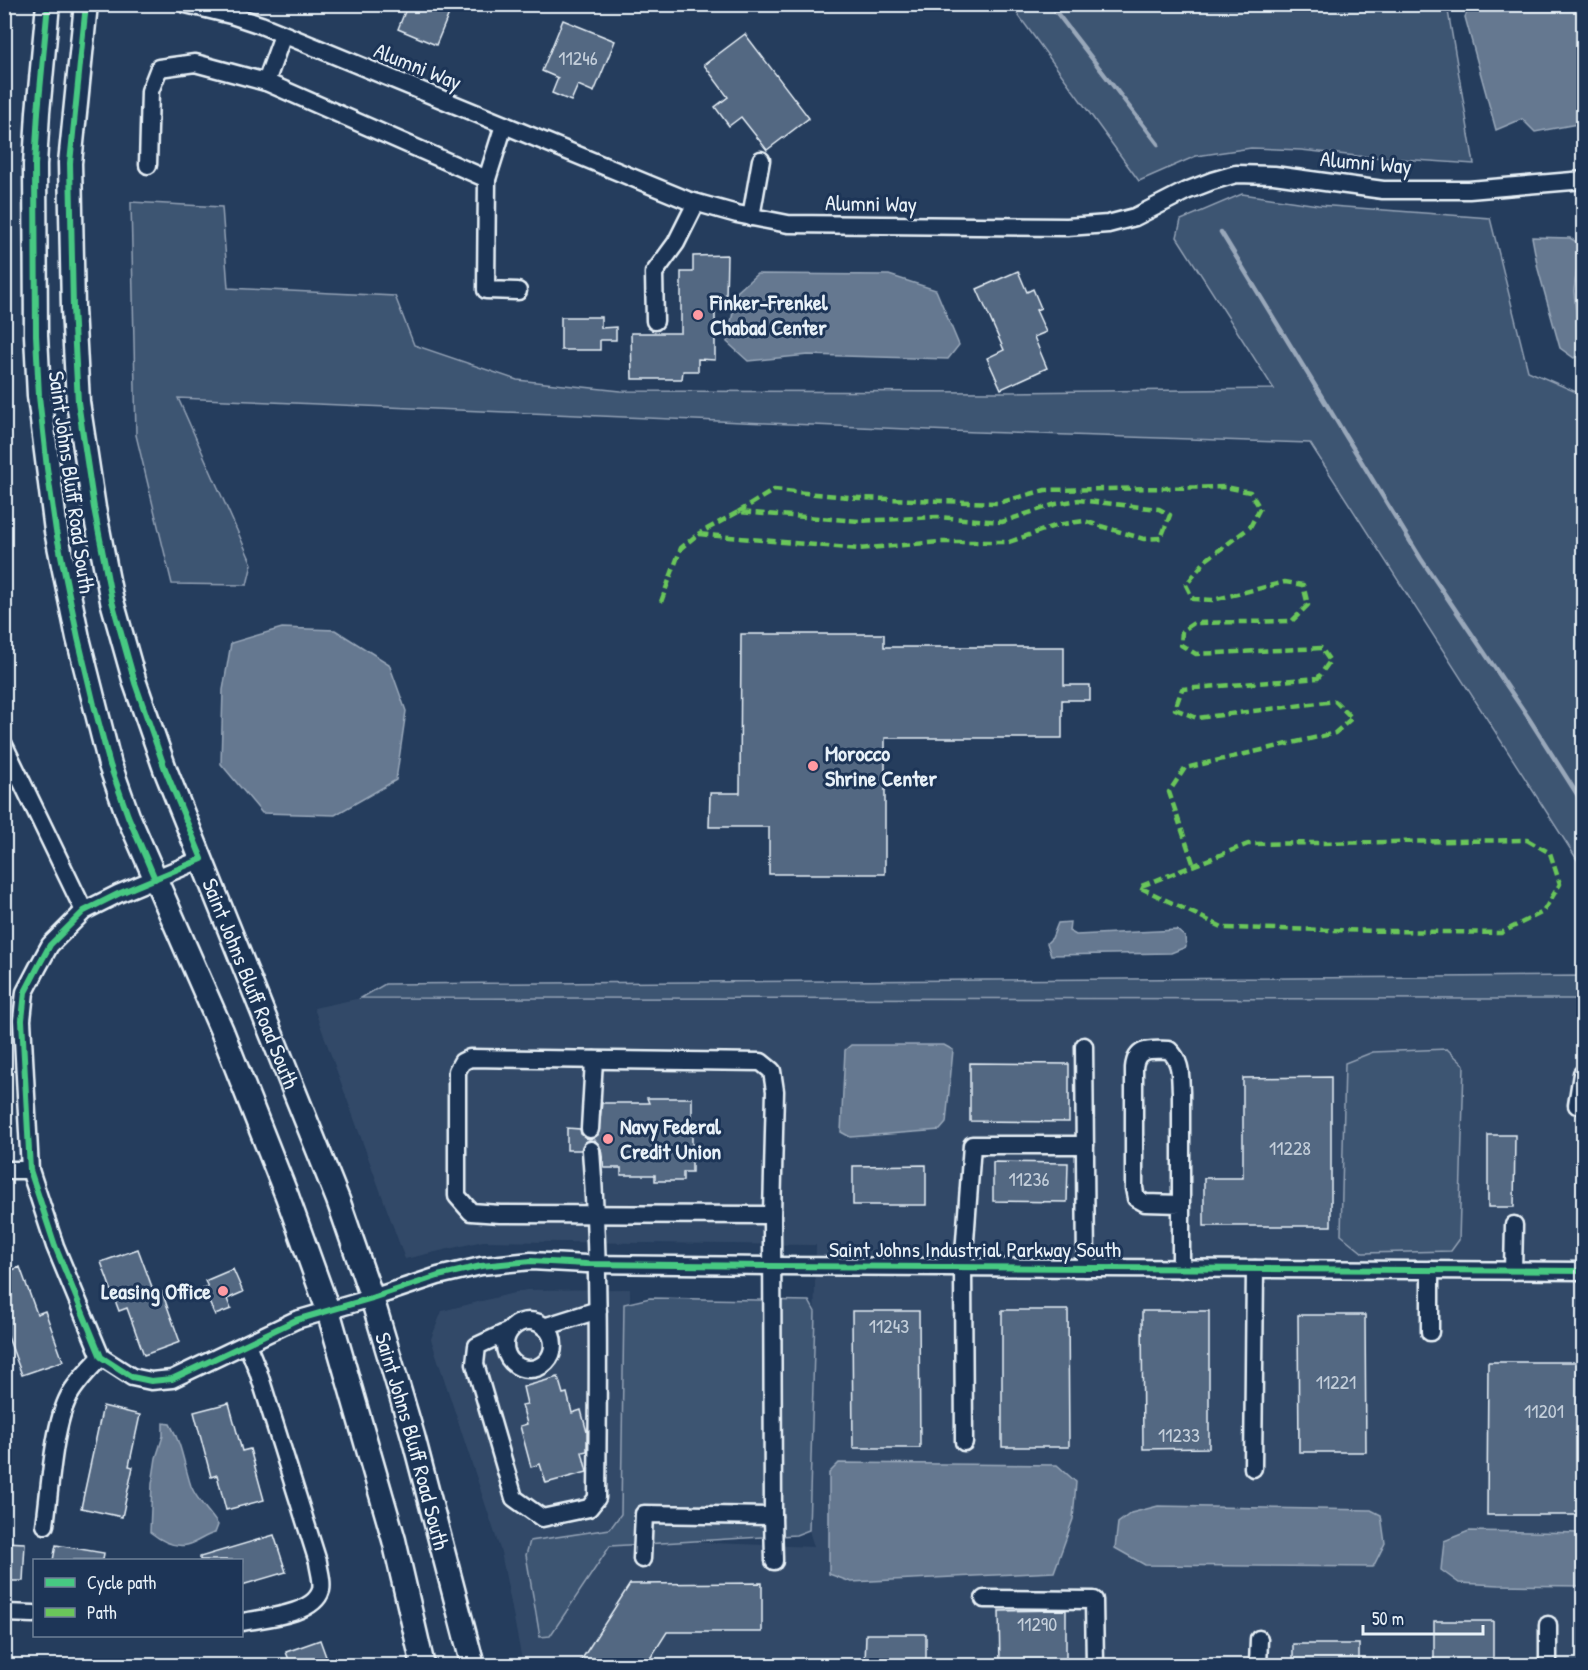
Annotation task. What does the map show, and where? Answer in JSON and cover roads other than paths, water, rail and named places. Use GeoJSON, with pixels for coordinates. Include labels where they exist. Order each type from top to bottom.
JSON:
{"type":"FeatureCollection","features":[{"type":"Feature","properties":{"kind":"main road","name":"Saint Johns Bluff Road South"},"geometry":{"type":"LineString","coordinates":[[48,4],[35,165],[36,335],[39,396],[47,468],[56,531],[78,638],[110,765],[121,796],[222,1031],[287,1196],[328,1310],[394,1540],[423,1665]]}},
{"type":"Feature","properties":{"kind":"main road","name":"Saint Johns Bluff Road South"},"geometry":{"type":"LineString","coordinates":[[86,4],[70,163],[73,308],[78,402],[94,508],[112,601],[135,683],[161,758],[338,1200],[372,1298],[416,1447],[473,1665]]}},
{"type":"Feature","properties":{"kind":"street","name":"Alumni Way"},"geometry":{"type":"LineString","coordinates":[[186,4],[231,15],[283,35],[696,203],[788,224],[1068,227],[1108,224],[1135,217],[1186,191],[1236,174],[1274,175],[1383,190],[1469,190],[1584,180]]}},
{"type":"Feature","properties":{"kind":"street"},"geometry":{"type":"LineString","coordinates":[[266,82],[283,35]]}},
{"type":"Feature","properties":{"kind":"street"},"geometry":{"type":"LineString","coordinates":[[148,165],[150,91],[159,68],[195,63],[266,82],[487,179]]}},
{"type":"Feature","properties":{"kind":"street"},"geometry":{"type":"LineString","coordinates":[[504,125],[487,179],[486,290],[518,291]]}},
{"type":"Feature","properties":{"kind":"street"},"geometry":{"type":"LineString","coordinates":[[751,217],[761,160]]}},
{"type":"Feature","properties":{"kind":"street"},"geometry":{"type":"LineString","coordinates":[[655,321],[654,273],[676,243],[696,203]]}},
{"type":"Feature","properties":{"kind":"street"},"geometry":{"type":"LineString","coordinates":[[4,745],[84,911]]}},
{"type":"Feature","properties":{"kind":"street"},"geometry":{"type":"LineString","coordinates":[[45,1525],[63,1411],[69,1396],[101,1357],[55,1246],[30,1170],[22,1020],[25,992],[50,945],[84,911],[118,894],[202,860]]}},
{"type":"Feature","properties":{"kind":"street"},"geometry":{"type":"LineString","coordinates":[[1084,1046],[1086,1268]]}},
{"type":"Feature","properties":{"kind":"street"},"geometry":{"type":"LineString","coordinates":[[1180,1204],[1145,1203],[1136,1198],[1134,1068],[1135,1059],[1140,1053],[1146,1051],[1169,1050],[1175,1055],[1180,1066],[1180,1204],[1180,1269]]}},
{"type":"Feature","properties":{"kind":"street"},"geometry":{"type":"LineString","coordinates":[[772,1215],[471,1212],[457,1196],[457,1071],[462,1062],[470,1058],[761,1062],[772,1071],[775,1091],[772,1215],[774,1561]]}},
{"type":"Feature","properties":{"kind":"street"},"geometry":{"type":"LineString","coordinates":[[590,1129],[594,1060]]}},
{"type":"Feature","properties":{"kind":"street"},"geometry":{"type":"LineString","coordinates":[[1577,1105],[1584,1073]]}},
{"type":"Feature","properties":{"kind":"street"},"geometry":{"type":"LineString","coordinates":[[964,1442],[963,1268],[972,1145],[1085,1145]]}},
{"type":"Feature","properties":{"kind":"street"},"geometry":{"type":"LineString","coordinates":[[591,1150],[596,1215],[598,1310],[597,1498],[589,1508],[542,1518],[514,1498],[475,1364],[477,1346],[509,1331],[522,1322],[544,1327],[598,1310]]}},
{"type":"Feature","properties":{"kind":"street"},"geometry":{"type":"LineString","coordinates":[[4,1170],[30,1170]]}},
{"type":"Feature","properties":{"kind":"street"},"geometry":{"type":"LineString","coordinates":[[1513,1271],[1514,1225]]}},
{"type":"Feature","properties":{"kind":"street","name":"Saint Johns Industrial Parkway South"},"geometry":{"type":"LineString","coordinates":[[101,1357],[132,1377],[150,1381],[172,1379],[296,1320],[438,1276],[481,1266],[531,1261],[596,1264],[963,1268],[1584,1271]]}},
{"type":"Feature","properties":{"kind":"street"},"geometry":{"type":"LineString","coordinates":[[1253,1468],[1255,1269]]}},
{"type":"Feature","properties":{"kind":"street"},"geometry":{"type":"LineString","coordinates":[[1430,1270],[1430,1332]]}},
{"type":"Feature","properties":{"kind":"street"},"geometry":{"type":"LineString","coordinates":[[509,1331],[505,1346],[510,1360],[522,1369],[531,1369],[546,1363],[550,1356],[552,1340],[544,1327]]}},
{"type":"Feature","properties":{"kind":"street"},"geometry":{"type":"LineString","coordinates":[[243,1622],[299,1611],[313,1602],[321,1591],[318,1562],[258,1371],[247,1344]]}},
{"type":"Feature","properties":{"kind":"street"},"geometry":{"type":"LineString","coordinates":[[642,1559],[644,1514],[774,1516]]}},
{"type":"Feature","properties":{"kind":"street"},"geometry":{"type":"LineString","coordinates":[[984,1599],[1095,1600],[1095,1665]]}},
{"type":"Feature","properties":{"kind":"street"},"geometry":{"type":"LineString","coordinates":[[4,1612],[33,1614]]}},
{"type":"Feature","properties":{"kind":"street"},"geometry":{"type":"LineString","coordinates":[[1548,1625],[1548,1665]]}},
{"type":"Feature","properties":{"kind":"street"},"geometry":{"type":"LineString","coordinates":[[1258,1665],[1259,1639]]}},
{"type":"Feature","properties":{"kind":"waterway"},"geometry":{"type":"LineString","coordinates":[[1050,4],[1158,144]]}},
{"type":"Feature","properties":{"kind":"waterway"},"geometry":{"type":"LineString","coordinates":[[1221,232],[1421,559],[1528,717],[1584,805]]}},
{"type":"Feature","properties":{"kind":"place","name":"Finker-Frenkel Chabad Center"},"geometry":{"type":"Point","coordinates":[698,315]}},
{"type":"Feature","properties":{"kind":"place","name":"Morocco Shrine Center"},"geometry":{"type":"Point","coordinates":[813,766]}},
{"type":"Feature","properties":{"kind":"place","name":"Navy Federal Credit Union"},"geometry":{"type":"Point","coordinates":[608,1139]}},
{"type":"Feature","properties":{"kind":"place","name":"Leasing Office"},"geometry":{"type":"Point","coordinates":[223,1291]}}]}
